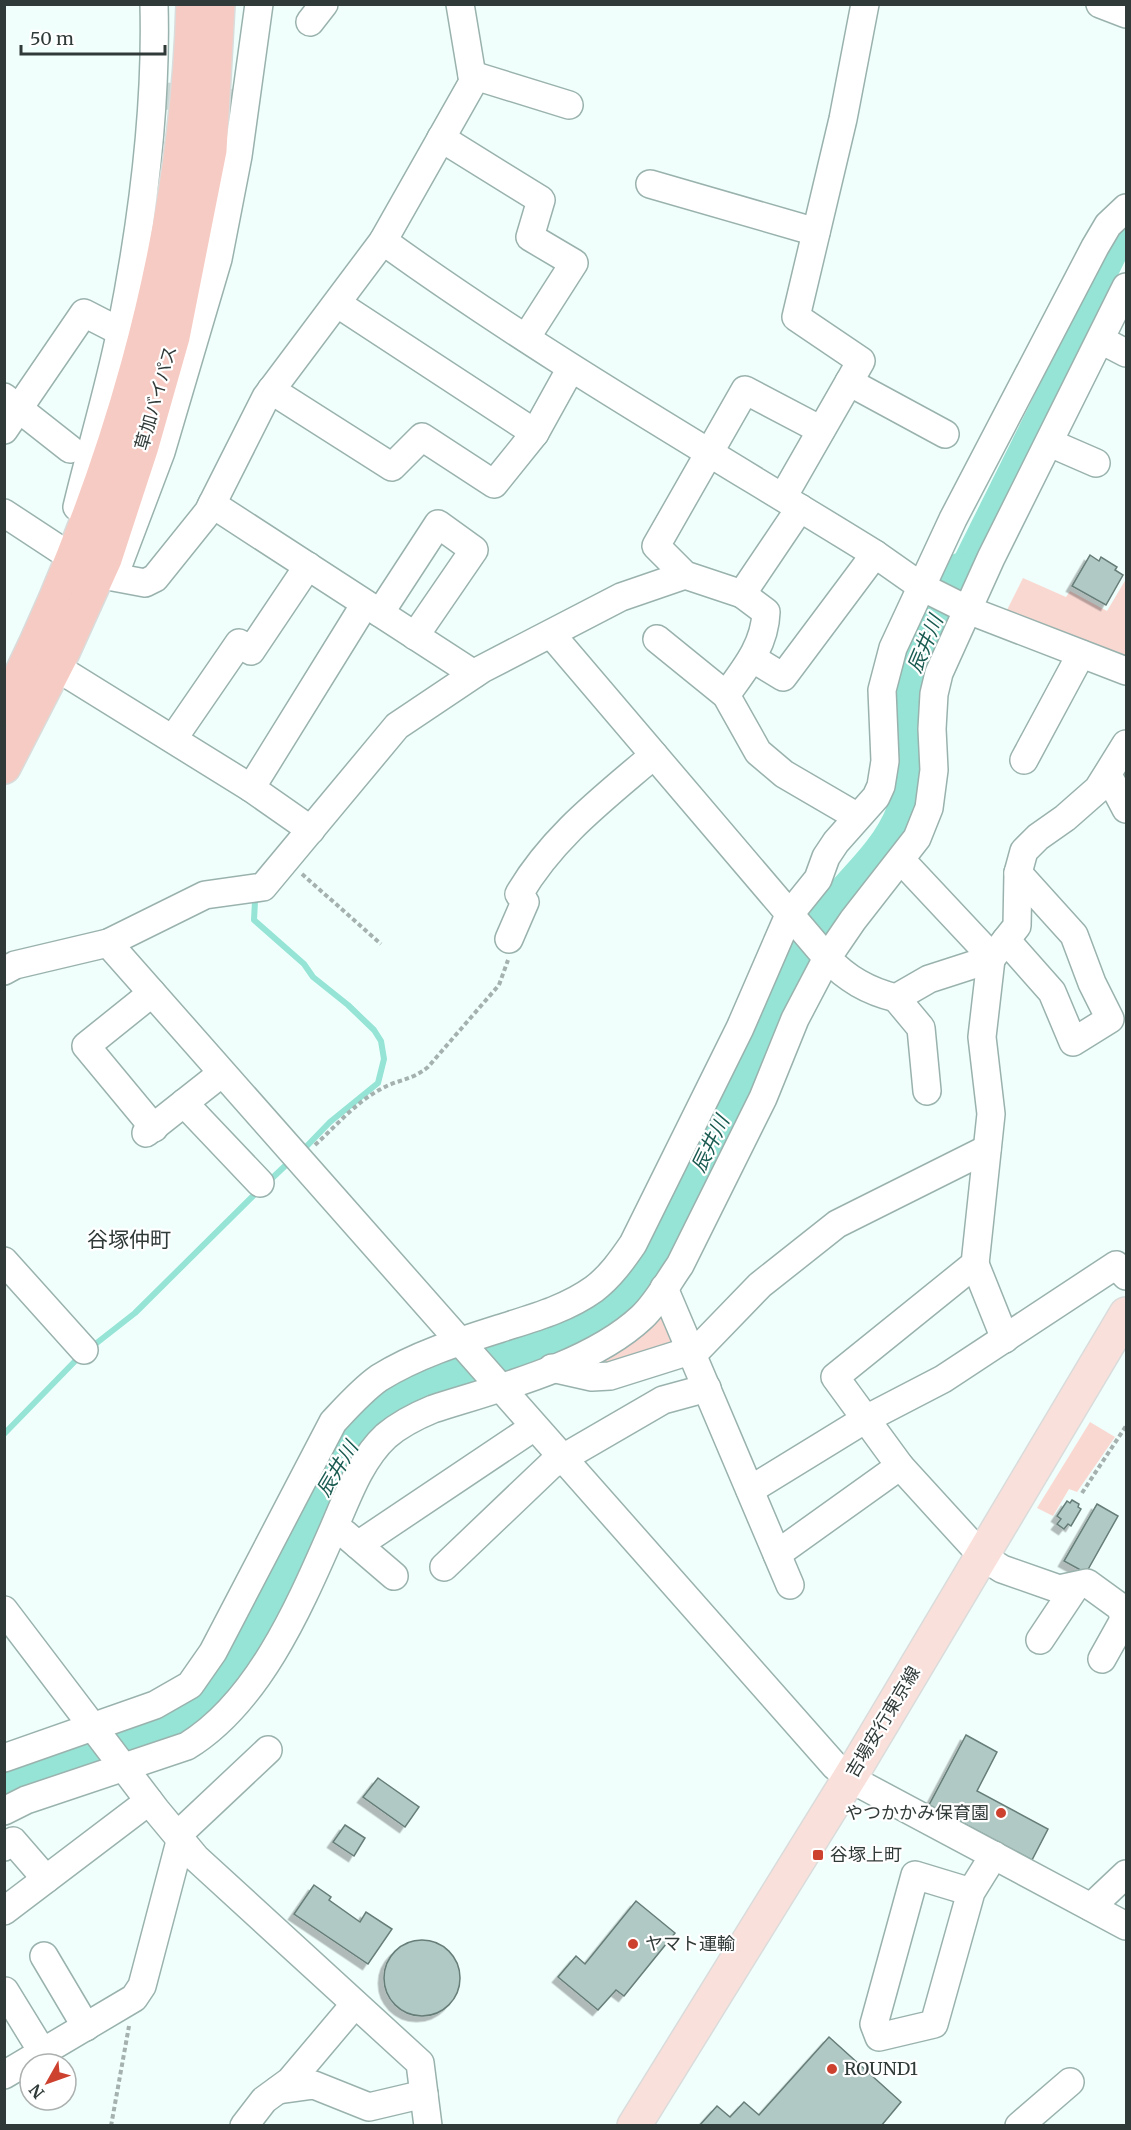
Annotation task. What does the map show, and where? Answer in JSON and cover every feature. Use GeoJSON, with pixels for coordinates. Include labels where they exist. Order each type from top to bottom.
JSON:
{"type":"FeatureCollection","features":[{"type":"Feature","properties":{"kind":"highway","name":"草加バイパス"},"geometry":{"type":"LineString","coordinates":[[4,709],[38,642],[74,559],[117,438],[164,252],[190,60],[193,4]]}},
{"type":"Feature","properties":{"kind":"highway","name":"草加バイパス"},"geometry":{"type":"LineString","coordinates":[[4,767],[59,660],[105,559],[142,446],[173,337],[210,150],[218,4]]}},
{"type":"Feature","properties":{"kind":"main road","name":"吉場安行東京線"},"geometry":{"type":"LineString","coordinates":[[634,2126],[849,1778],[1126,1318]]}},
{"type":"Feature","properties":{"kind":"street"},"geometry":{"type":"LineString","coordinates":[[4,513],[74,559],[78,507],[121,332],[159,96],[154,4]]}},
{"type":"Feature","properties":{"kind":"street"},"geometry":{"type":"LineString","coordinates":[[259,4],[241,104],[218,259],[161,452],[113,577],[59,660],[311,830]]}},
{"type":"Feature","properties":{"kind":"street"},"geometry":{"type":"LineString","coordinates":[[113,577],[145,583],[155,578],[212,504],[271,390],[338,304],[383,241],[473,82],[460,4]]}},
{"type":"Feature","properties":{"kind":"street"},"geometry":{"type":"LineString","coordinates":[[742,594],[792,502],[821,430],[861,361],[796,317],[843,119],[865,4]]}},
{"type":"Feature","properties":{"kind":"street"},"geometry":{"type":"LineString","coordinates":[[1100,4],[1126,14]]}},
{"type":"Feature","properties":{"kind":"street"},"geometry":{"type":"LineString","coordinates":[[472,75],[569,105]]}},
{"type":"Feature","properties":{"kind":"street"},"geometry":{"type":"LineString","coordinates":[[441,138],[541,200],[530,237],[574,263],[526,338]]}},
{"type":"Feature","properties":{"kind":"street"},"geometry":{"type":"LineString","coordinates":[[650,184],[816,232]]}},
{"type":"Feature","properties":{"kind":"street"},"geometry":{"type":"LineString","coordinates":[[4,1758],[97,1730],[155,1705],[190,1685],[213,1652],[333,1422],[379,1379],[563,1307],[595,1288],[617,1266],[633,1244],[794,920],[818,879],[826,857],[856,816],[876,797],[881,786],[885,761],[882,690],[893,648],[925,589],[953,519],[1095,247],[1108,225],[1126,208]]}},
{"type":"Feature","properties":{"kind":"street"},"geometry":{"type":"LineString","coordinates":[[383,241],[455,293],[571,368],[792,502],[875,554],[925,589],[965,608],[1126,672]]}},
{"type":"Feature","properties":{"kind":"street"},"geometry":{"type":"LineString","coordinates":[[4,1811],[26,1800],[124,1765],[187,1746],[210,1732],[258,1677],[284,1632],[359,1471],[385,1437],[411,1418],[496,1384],[552,1368],[613,1341],[643,1316],[664,1288],[680,1265],[763,1098],[824,955],[902,861],[917,838],[929,808],[934,770],[932,729],[934,694],[939,673],[965,608],[1050,443],[1126,287]]}},
{"type":"Feature","properties":{"kind":"street"},"geometry":{"type":"LineString","coordinates":[[338,304],[535,433]]}},
{"type":"Feature","properties":{"kind":"street"},"geometry":{"type":"LineString","coordinates":[[70,449],[10,412],[84,313],[121,332]]}},
{"type":"Feature","properties":{"kind":"street"},"geometry":{"type":"LineString","coordinates":[[1101,340],[1126,353]]}},
{"type":"Feature","properties":{"kind":"street"},"geometry":{"type":"LineString","coordinates":[[271,390],[392,467],[422,437],[494,484],[535,433],[571,368]]}},
{"type":"Feature","properties":{"kind":"street"},"geometry":{"type":"LineString","coordinates":[[849,382],[945,434]]}},
{"type":"Feature","properties":{"kind":"street"},"geometry":{"type":"LineString","coordinates":[[726,695],[752,658],[765,629],[766,612],[742,594],[685,575],[656,546],[746,390],[821,430]]}},
{"type":"Feature","properties":{"kind":"street"},"geometry":{"type":"LineString","coordinates":[[1050,443],[1096,463]]}},
{"type":"Feature","properties":{"kind":"street"},"geometry":{"type":"LineString","coordinates":[[212,504],[474,674]]}},
{"type":"Feature","properties":{"kind":"street"},"geometry":{"type":"LineString","coordinates":[[251,788],[373,609],[438,524],[474,550],[416,636]]}},
{"type":"Feature","properties":{"kind":"street"},"geometry":{"type":"LineString","coordinates":[[752,658],[783,676],[875,554]]}},
{"type":"Feature","properties":{"kind":"street"},"geometry":{"type":"LineString","coordinates":[[173,739],[239,643],[251,651],[308,566]]}},
{"type":"Feature","properties":{"kind":"street"},"geometry":{"type":"LineString","coordinates":[[4,971],[15,965],[108,943],[205,895],[263,887],[397,726],[474,674],[621,597],[685,575]]}},
{"type":"Feature","properties":{"kind":"street"},"geometry":{"type":"LineString","coordinates":[[551,634],[837,969],[871,992],[896,998],[921,1028],[927,1091]]}},
{"type":"Feature","properties":{"kind":"street"},"geometry":{"type":"LineString","coordinates":[[657,639],[726,695],[758,752],[784,774],[856,816]]}},
{"type":"Feature","properties":{"kind":"street"},"geometry":{"type":"LineString","coordinates":[[1024,760],[1081,654]]}},
{"type":"Feature","properties":{"kind":"street"},"geometry":{"type":"LineString","coordinates":[[896,998],[929,979],[996,952],[1017,926],[1018,873],[1024,851],[1098,789],[1126,744]]}},
{"type":"Feature","properties":{"kind":"street"},"geometry":{"type":"LineString","coordinates":[[509,939],[525,902],[519,894],[535,867],[578,820],[654,755]]}},
{"type":"Feature","properties":{"kind":"street"},"geometry":{"type":"LineString","coordinates":[[1108,775],[1126,809]]}},
{"type":"Feature","properties":{"kind":"street"},"geometry":{"type":"LineString","coordinates":[[902,861],[996,952],[1052,993],[1073,1042],[1110,1019],[1092,983],[1074,934],[1018,873]]}},
{"type":"Feature","properties":{"kind":"street"},"geometry":{"type":"LineString","coordinates":[[108,943],[561,1459],[807,1736],[849,1778],[1126,1926]]}},
{"type":"Feature","properties":{"kind":"street"},"geometry":{"type":"LineString","coordinates":[[996,952],[982,1037],[991,1114],[975,1264],[1005,1339]]}},
{"type":"Feature","properties":{"kind":"street"},"geometry":{"type":"LineString","coordinates":[[152,993],[86,1046],[150,1131],[222,1072]]}},
{"type":"Feature","properties":{"kind":"street"},"geometry":{"type":"LineString","coordinates":[[184,1103],[260,1183]]}},
{"type":"Feature","properties":{"kind":"street"},"geometry":{"type":"LineString","coordinates":[[552,1368],[592,1377],[610,1376],[691,1352],[713,1336],[760,1285],[822,1233],[987,1149]]}},
{"type":"Feature","properties":{"kind":"street"},"geometry":{"type":"LineString","coordinates":[[4,1261],[84,1350]]}},
{"type":"Feature","properties":{"kind":"street"},"geometry":{"type":"LineString","coordinates":[[975,1264],[835,1377],[864,1420],[900,1466],[983,1557],[1002,1569],[1059,1589],[1087,1583],[1120,1607],[1126,1619],[1102,1659]]}},
{"type":"Feature","properties":{"kind":"street"},"geometry":{"type":"LineString","coordinates":[[750,1490],[864,1420],[943,1379],[1116,1265],[1126,1276]]}},
{"type":"Feature","properties":{"kind":"street"},"geometry":{"type":"LineString","coordinates":[[664,1288],[790,1585]]}},
{"type":"Feature","properties":{"kind":"street"},"geometry":{"type":"LineString","coordinates":[[444,1567],[551,1465],[663,1400],[707,1388]]}},
{"type":"Feature","properties":{"kind":"street"},"geometry":{"type":"LineString","coordinates":[[358,1545],[534,1427]]}},
{"type":"Feature","properties":{"kind":"street"},"geometry":{"type":"LineString","coordinates":[[777,1554],[900,1466]]}},
{"type":"Feature","properties":{"kind":"street"},"geometry":{"type":"LineString","coordinates":[[335,1526],[394,1576]]}},
{"type":"Feature","properties":{"kind":"street"},"geometry":{"type":"LineString","coordinates":[[1040,1640],[1076,1586]]}},
{"type":"Feature","properties":{"kind":"street"},"geometry":{"type":"LineString","coordinates":[[4,1610],[124,1765],[149,1801],[196,1858],[420,2063],[428,2126]]}},
{"type":"Feature","properties":{"kind":"street"},"geometry":{"type":"LineString","coordinates":[[45,2052],[134,1998],[142,1986],[179,1838],[183,1830],[268,1750]]}},
{"type":"Feature","properties":{"kind":"street"},"geometry":{"type":"LineString","coordinates":[[4,1911],[149,1801]]}},
{"type":"Feature","properties":{"kind":"street"},"geometry":{"type":"LineString","coordinates":[[4,1847],[13,1841],[46,1879]]}},
{"type":"Feature","properties":{"kind":"street"},"geometry":{"type":"LineString","coordinates":[[970,1892],[915,1875],[874,2024],[879,2037],[934,2024],[970,1892],[994,1855]]}},
{"type":"Feature","properties":{"kind":"street"},"geometry":{"type":"LineString","coordinates":[[1091,1907],[1126,1874]]}},
{"type":"Feature","properties":{"kind":"street"},"geometry":{"type":"LineString","coordinates":[[44,1956],[86,2026]]}},
{"type":"Feature","properties":{"kind":"street"},"geometry":{"type":"LineString","coordinates":[[5,1991],[42,2052]]}},
{"type":"Feature","properties":{"kind":"street"},"geometry":{"type":"LineString","coordinates":[[244,2126],[264,2100],[290,2081],[355,2004]]}},
{"type":"Feature","properties":{"kind":"street"},"geometry":{"type":"LineString","coordinates":[[4,2075],[18,2067]]}},
{"type":"Feature","properties":{"kind":"street"},"geometry":{"type":"LineString","coordinates":[[1019,2126],[1070,2082]]}},
{"type":"Feature","properties":{"kind":"street"},"geometry":{"type":"LineString","coordinates":[[278,2090],[314,2085],[369,2107],[424,2094]]}},
{"type":"Feature","properties":{"kind":"path"},"geometry":{"type":"LineString","coordinates":[[285,861],[381,944]]}},
{"type":"Feature","properties":{"kind":"path"},"geometry":{"type":"LineString","coordinates":[[300,1160],[361,1102],[382,1088],[415,1078],[448,1046],[499,985],[508,962],[509,939]]}},
{"type":"Feature","properties":{"kind":"path"},"geometry":{"type":"LineString","coordinates":[[1082,1493],[1126,1426]]}},
{"type":"Feature","properties":{"kind":"path"},"geometry":{"type":"LineString","coordinates":[[111,2126],[134,1998]]}},
{"type":"Feature","properties":{"kind":"shaded area"},"geometry":{"type":"Polygon","coordinates":[[[1126,224],[1126,259],[952,613],[931,603],[1111,241],[1126,224]]]}},
{"type":"Feature","properties":{"kind":"shaded area"},"geometry":{"type":"Polygon","coordinates":[[[1023,578],[1066,597],[1070,591],[1107,611],[1126,579],[1126,662],[1004,616],[1023,578]]]}},
{"type":"Feature","properties":{"kind":"shaded area"},"geometry":{"type":"Polygon","coordinates":[[[663,1309],[676,1345],[589,1370],[663,1309]]]}},
{"type":"Feature","properties":{"kind":"shaded area"},"geometry":{"type":"Polygon","coordinates":[[[1090,1422],[1115,1437],[1077,1492],[1069,1489],[1053,1516],[1037,1508],[1090,1422]]]}},
{"type":"Feature","properties":{"kind":"building"},"geometry":{"type":"Polygon","coordinates":[[[1090,555],[1099,561],[1101,557],[1117,567],[1115,570],[1123,575],[1106,605],[1072,586],[1090,555]]]}},
{"type":"Feature","properties":{"kind":"building"},"geometry":{"type":"Polygon","coordinates":[[[1072,1500],[1079,1504],[1078,1507],[1081,1509],[1071,1526],[1068,1524],[1064,1529],[1057,1524],[1061,1519],[1057,1516],[1067,1501],[1070,1503],[1072,1500]]]}},
{"type":"Feature","properties":{"kind":"building"},"geometry":{"type":"Polygon","coordinates":[[[1097,1504],[1118,1516],[1086,1573],[1064,1561],[1097,1504]]]}},
{"type":"Feature","properties":{"kind":"building"},"geometry":{"type":"Polygon","coordinates":[[[966,1735],[997,1752],[977,1791],[1048,1829],[1032,1860],[929,1805],[966,1735]]]}},
{"type":"Feature","properties":{"kind":"building"},"geometry":{"type":"Polygon","coordinates":[[[378,1778],[419,1807],[405,1827],[363,1797],[378,1778]]]}},
{"type":"Feature","properties":{"kind":"building"},"geometry":{"type":"Polygon","coordinates":[[[345,1825],[365,1838],[354,1856],[333,1842],[345,1825]]]}},
{"type":"Feature","properties":{"kind":"building"},"geometry":{"type":"Polygon","coordinates":[[[314,1885],[331,1897],[329,1900],[360,1922],[366,1912],[392,1929],[368,1964],[294,1914],[314,1885]]]}},
{"type":"Feature","properties":{"kind":"building","name":"ヤマト運輸"},"geometry":{"type":"Polygon","coordinates":[[[636,1901],[675,1933],[624,1996],[616,1990],[598,2010],[558,1977],[576,1956],[585,1964],[636,1901]]]}},
{"type":"Feature","properties":{"kind":"building"},"geometry":{"type":"Polygon","coordinates":[[[422,1940],[437,1943],[449,1951],[457,1963],[460,1978],[457,1993],[449,2005],[437,2013],[422,2016],[407,2013],[395,2005],[387,1993],[384,1978],[387,1963],[395,1951],[407,1943],[422,1940]]]}},
{"type":"Feature","properties":{"kind":"building","name":"ROUND1"},"geometry":{"type":"Polygon","coordinates":[[[829,2037],[901,2102],[881,2126],[699,2126],[717,2106],[730,2117],[744,2102],[759,2115],[829,2037]]]}},
{"type":"Feature","properties":{"kind":"waterway","name":"辰井川"},"geometry":{"type":"LineString","coordinates":[[4,1786],[130,1741],[190,1715],[207,1700],[224,1680],[250,1635],[342,1452],[376,1412],[412,1391],[597,1320],[633,1287],[659,1246],[699,1170],[799,954],[824,916],[885,845],[903,812],[910,765],[908,686],[923,641],[960,570]]}},
{"type":"Feature","properties":{"kind":"waterway"},"geometry":{"type":"LineString","coordinates":[[255,901],[254,920],[304,964],[313,977],[348,1005],[374,1030],[381,1041],[384,1059],[378,1083],[330,1122],[303,1150]]}},
{"type":"Feature","properties":{"kind":"waterway"},"geometry":{"type":"LineString","coordinates":[[267,1183],[286,1165]]}},
{"type":"Feature","properties":{"kind":"waterway"},"geometry":{"type":"LineString","coordinates":[[89,1349],[135,1313],[259,1190]]}},
{"type":"Feature","properties":{"kind":"waterway"},"geometry":{"type":"LineString","coordinates":[[4,1434],[81,1355]]}},
{"type":"Feature","properties":{"kind":"tunnel"},"geometry":{"type":"LineString","coordinates":[[166,96],[236,103]]}},
{"type":"Feature","properties":{"kind":"place","name":"やつかかみ保育園"},"geometry":{"type":"Point","coordinates":[1001,1813]}},
{"type":"Feature","properties":{"kind":"place","name":"谷塚上町"},"geometry":{"type":"Point","coordinates":[818,1855]}},
{"type":"Feature","properties":{"kind":"place","name":"ヤマト運輸"},"geometry":{"type":"Point","coordinates":[633,1944]}},
{"type":"Feature","properties":{"kind":"place","name":"ROUND1"},"geometry":{"type":"Point","coordinates":[832,2069]}},
{"type":"Feature","properties":{"kind":"district","name":"谷塚仲町"},"geometry":{"type":"Point","coordinates":[129,1240]}}]}
